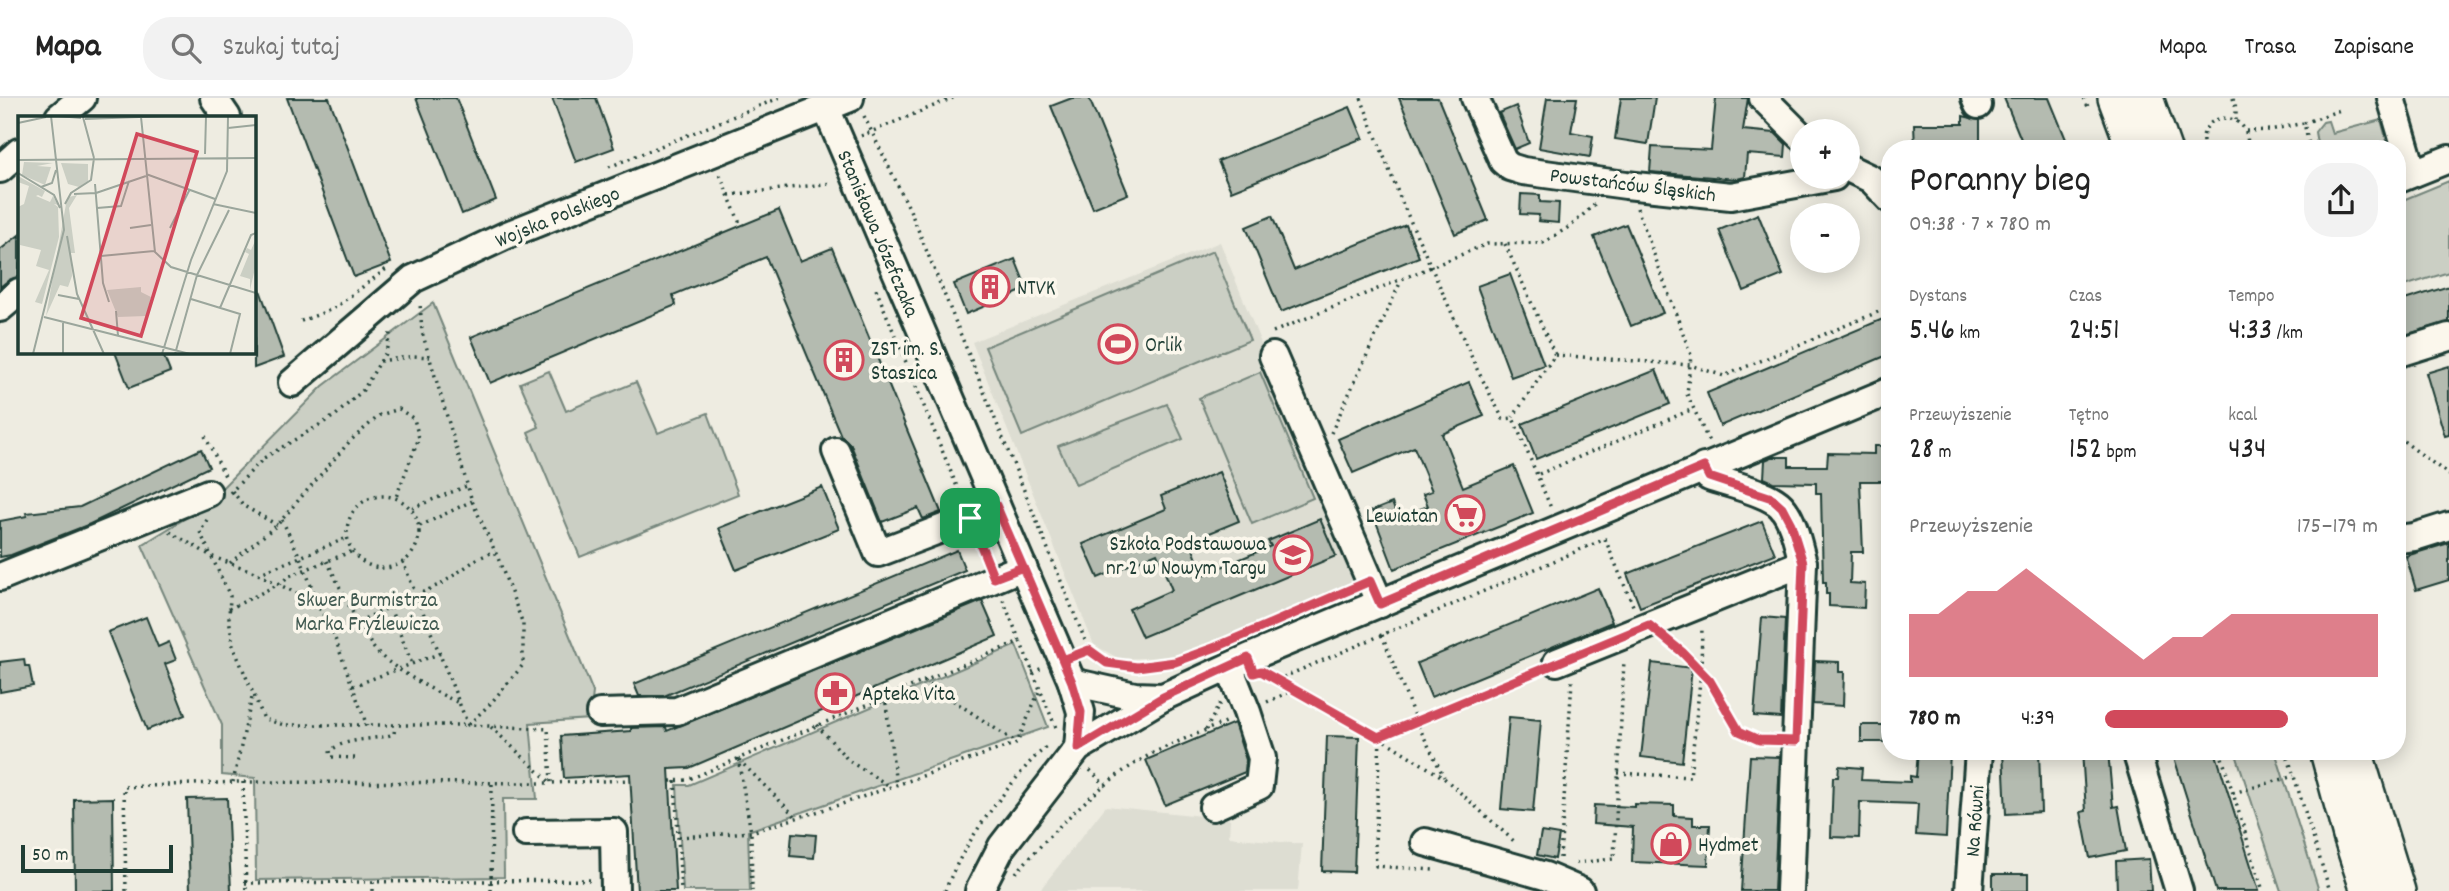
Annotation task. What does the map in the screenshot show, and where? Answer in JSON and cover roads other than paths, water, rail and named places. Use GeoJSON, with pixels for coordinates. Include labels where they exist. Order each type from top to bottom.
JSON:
{"type":"FeatureCollection","features":[{"type":"Feature","properties":{"kind":"main road"},"geometry":{"type":"LineString","coordinates":[[2115,98],[2131,140]]}},
{"type":"Feature","properties":{"kind":"main road"},"geometry":{"type":"LineString","coordinates":[[2146,98],[2161,140]]}},
{"type":"Feature","properties":{"kind":"main road"},"geometry":{"type":"LineString","coordinates":[[2329,760],[2368,891]]}},
{"type":"Feature","properties":{"kind":"main road"},"geometry":{"type":"LineString","coordinates":[[2358,760],[2398,891]]}},
{"type":"Feature","properties":{"kind":"street"},"geometry":{"type":"LineString","coordinates":[[60,116],[82,98]]}},
{"type":"Feature","properties":{"kind":"street"},"geometry":{"type":"LineString","coordinates":[[214,98],[226,116]]}},
{"type":"Feature","properties":{"kind":"street","name":"Powstańców Śląskich"},"geometry":{"type":"LineString","coordinates":[[1475,98],[1503,161],[1522,171],[1731,196],[1790,184]]}},
{"type":"Feature","properties":{"kind":"street"},"geometry":{"type":"LineString","coordinates":[[1763,98],[1790,125]]}},
{"type":"Feature","properties":{"kind":"street"},"geometry":{"type":"LineString","coordinates":[[2390,98],[2398,140]]}},
{"type":"Feature","properties":{"kind":"street","name":"Wojska Polskiego"},"geometry":{"type":"LineString","coordinates":[[292,383],[413,279],[507,235],[826,108],[856,104]]}},
{"type":"Feature","properties":{"kind":"street","name":"Stanisława Józefczaka"},"geometry":{"type":"LineString","coordinates":[[826,108],[1068,671],[1081,712],[1064,743]]}},
{"type":"Feature","properties":{"kind":"street"},"geometry":{"type":"LineString","coordinates":[[0,169],[18,153]]}},
{"type":"Feature","properties":{"kind":"street"},"geometry":{"type":"LineString","coordinates":[[2406,176],[2449,159]]}},
{"type":"Feature","properties":{"kind":"street"},"geometry":{"type":"LineString","coordinates":[[1860,176],[1871,180],[1881,190]]}},
{"type":"Feature","properties":{"kind":"street"},"geometry":{"type":"LineString","coordinates":[[0,308],[18,293]]}},
{"type":"Feature","properties":{"kind":"street"},"geometry":{"type":"LineString","coordinates":[[2406,350],[2449,337]]}},
{"type":"Feature","properties":{"kind":"street"},"geometry":{"type":"LineString","coordinates":[[1269,345],[1380,604]]}},
{"type":"Feature","properties":{"kind":"street"},"geometry":{"type":"LineString","coordinates":[[979,891],[1002,846],[1064,743],[1239,662],[1380,604],[1702,457],[1881,394]]}},
{"type":"Feature","properties":{"kind":"street"},"geometry":{"type":"LineString","coordinates":[[836,451],[878,553],[970,518],[996,505]]}},
{"type":"Feature","properties":{"kind":"street"},"geometry":{"type":"LineString","coordinates":[[1702,457],[1709,477],[1772,498],[1782,507],[1791,524],[1803,563],[1790,891]]}},
{"type":"Feature","properties":{"kind":"street"},"geometry":{"type":"LineString","coordinates":[[0,577],[143,519],[219,498]]}},
{"type":"Feature","properties":{"kind":"street"},"geometry":{"type":"LineString","coordinates":[[2406,538],[2449,526]]}},
{"type":"Feature","properties":{"kind":"street"},"geometry":{"type":"LineString","coordinates":[[1565,658],[1803,563]]}},
{"type":"Feature","properties":{"kind":"street"},"geometry":{"type":"LineString","coordinates":[[600,713],[677,711],[1023,567]]}},
{"type":"Feature","properties":{"kind":"street"},"geometry":{"type":"LineString","coordinates":[[1213,807],[1259,786],[1262,758],[1247,712],[1239,662]]}},
{"type":"Feature","properties":{"kind":"street"},"geometry":{"type":"LineString","coordinates":[[1068,671],[1135,696],[1163,697]]}},
{"type":"Feature","properties":{"kind":"street","name":"Na Równi"},"geometry":{"type":"LineString","coordinates":[[1969,891],[1978,760]]}},
{"type":"Feature","properties":{"kind":"street"},"geometry":{"type":"LineString","coordinates":[[2139,760],[2179,891]]}},
{"type":"Feature","properties":{"kind":"street"},"geometry":{"type":"LineString","coordinates":[[526,833],[614,832],[605,886]]}},
{"type":"Feature","properties":{"kind":"street"},"geometry":{"type":"LineString","coordinates":[[1425,842],[1545,876],[1580,891]]}},
{"type":"Feature","properties":{"kind":"place","name":"NTVK"},"geometry":{"type":"Point","coordinates":[990,287]}},
{"type":"Feature","properties":{"kind":"place","name":"Orlik"},"geometry":{"type":"Point","coordinates":[1118,344]}},
{"type":"Feature","properties":{"kind":"place","name":"ZST im. S. Staszica"},"geometry":{"type":"Point","coordinates":[844,360]}},
{"type":"Feature","properties":{"kind":"place","name":"Lewiatan"},"geometry":{"type":"Point","coordinates":[1465,515]}},
{"type":"Feature","properties":{"kind":"place","name":"Szkoła Podstawowa nr 2 w Nowym Targu"},"geometry":{"type":"Point","coordinates":[1293,555]}},
{"type":"Feature","properties":{"kind":"place","name":"Apteka Vita"},"geometry":{"type":"Point","coordinates":[835,693]}},
{"type":"Feature","properties":{"kind":"place","name":"Hydmet"},"geometry":{"type":"Point","coordinates":[1671,844]}},
{"type":"Feature","properties":{"kind":"park label","name":"Skwer Burmistrza Marka Fryźlewicza"},"geometry":{"type":"Point","coordinates":[367,611]}}]}
